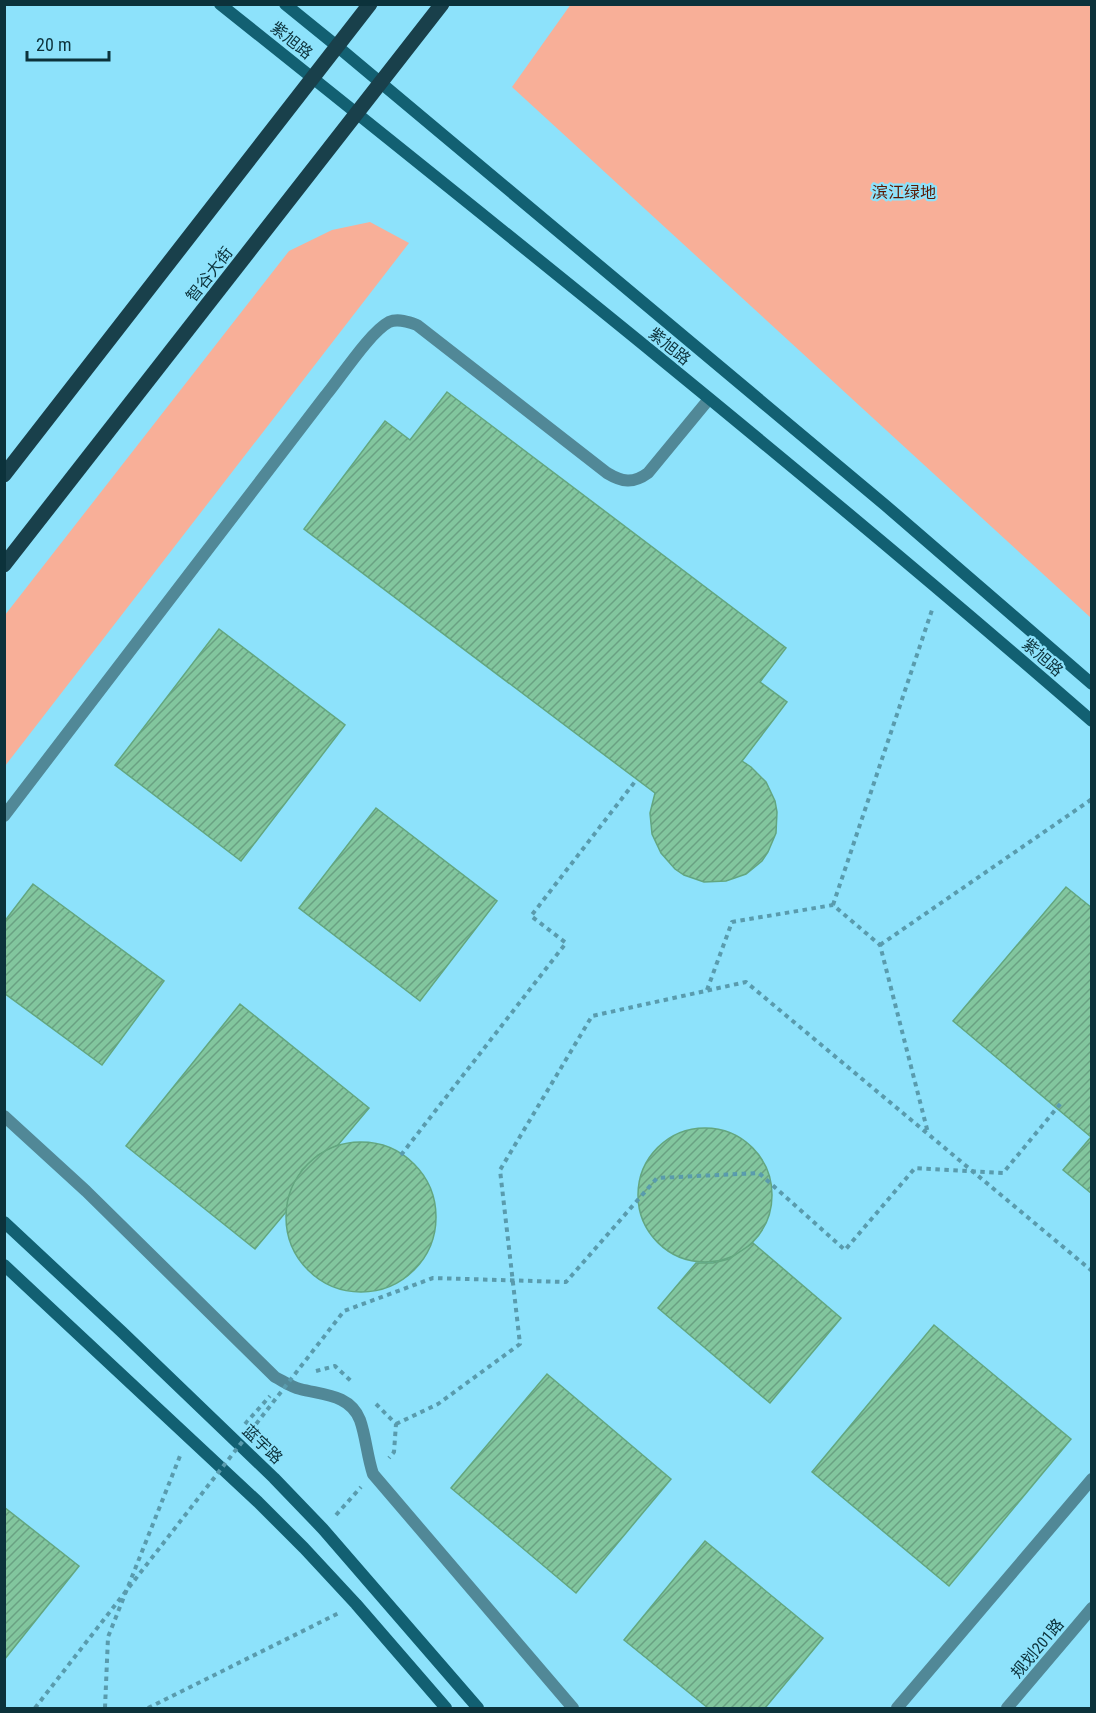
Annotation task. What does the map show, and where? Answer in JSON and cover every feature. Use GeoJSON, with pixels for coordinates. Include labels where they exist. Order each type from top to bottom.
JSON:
{"type":"FeatureCollection","features":[{"type":"Feature","properties":{"kind":"main road","name":"紫旭路"},"geometry":{"type":"LineString","coordinates":[[220,4],[358,113],[709,399],[940,589],[1092,721]]}},
{"type":"Feature","properties":{"kind":"main road","name":"紫旭路"},"geometry":{"type":"LineString","coordinates":[[285,4],[885,505],[1092,684]]}},
{"type":"Feature","properties":{"kind":"main road"},"geometry":{"type":"LineString","coordinates":[[4,475],[370,4]]}},
{"type":"Feature","properties":{"kind":"main road","name":"智谷大街"},"geometry":{"type":"LineString","coordinates":[[4,565],[442,4]]}},
{"type":"Feature","properties":{"kind":"main road","name":"蓝宇路"},"geometry":{"type":"LineString","coordinates":[[4,1222],[274,1478],[323,1529],[478,1708]]}},
{"type":"Feature","properties":{"kind":"main road"},"geometry":{"type":"LineString","coordinates":[[4,1265],[188,1436],[304,1548],[446,1708]]}},
{"type":"Feature","properties":{"kind":"street"},"geometry":{"type":"LineString","coordinates":[[4,816],[326,395],[369,341],[389,322],[407,321],[417,325],[607,473],[626,482],[638,481],[648,473],[709,399]]}},
{"type":"Feature","properties":{"kind":"street"},"geometry":{"type":"LineString","coordinates":[[4,1116],[86,1191],[275,1377],[298,1389],[332,1395],[351,1407],[363,1427],[373,1474],[573,1708]]}},
{"type":"Feature","properties":{"kind":"street"},"geometry":{"type":"LineString","coordinates":[[897,1708],[1092,1479]]}},
{"type":"Feature","properties":{"kind":"street","name":"规划201路"},"geometry":{"type":"LineString","coordinates":[[1007,1708],[1092,1608]]}},
{"type":"Feature","properties":{"kind":"path"},"geometry":{"type":"LineString","coordinates":[[833,905],[940,589]]}},
{"type":"Feature","properties":{"kind":"path"},"geometry":{"type":"LineString","coordinates":[[401,1155],[566,944],[531,916],[637,779]]}},
{"type":"Feature","properties":{"kind":"path"},"geometry":{"type":"LineString","coordinates":[[880,945],[1092,799]]}},
{"type":"Feature","properties":{"kind":"path"},"geometry":{"type":"LineString","coordinates":[[706,991],[732,922],[833,905],[880,945],[928,1133]]}},
{"type":"Feature","properties":{"kind":"path"},"geometry":{"type":"LineString","coordinates":[[396,1424],[438,1404],[520,1344],[500,1170],[592,1016],[746,982],[1092,1271]]}},
{"type":"Feature","properties":{"kind":"path"},"geometry":{"type":"LineString","coordinates":[[35,1708],[344,1311],[433,1278],[566,1282],[657,1178],[759,1173],[845,1250],[915,1168],[1003,1173],[1061,1103]]}},
{"type":"Feature","properties":{"kind":"path"},"geometry":{"type":"LineString","coordinates":[[242,1427],[287,1377],[335,1366],[353,1383]]}},
{"type":"Feature","properties":{"kind":"path"},"geometry":{"type":"LineString","coordinates":[[370,1399],[396,1424]]}},
{"type":"Feature","properties":{"kind":"path"},"geometry":{"type":"LineString","coordinates":[[323,1529],[394,1452],[396,1424]]}},
{"type":"Feature","properties":{"kind":"path"},"geometry":{"type":"LineString","coordinates":[[105,1708],[108,1636],[188,1436]]}},
{"type":"Feature","properties":{"kind":"path"},"geometry":{"type":"LineString","coordinates":[[148,1708],[356,1604]]}},
{"type":"Feature","properties":{"kind":"green space","name":"滨江绿地"},"geometry":{"type":"Polygon","coordinates":[[[571,4],[1091,5],[1091,618],[512,87],[571,4]]]}},
{"type":"Feature","properties":{"kind":"green space"},"geometry":{"type":"Polygon","coordinates":[[[370,222],[409,243],[5,766],[5,615],[289,251],[332,230],[370,222]]]}},
{"type":"Feature","properties":{"kind":"building"},"geometry":{"type":"Polygon","coordinates":[[[447,392],[786,648],[760,682],[787,702],[742,761],[766,782],[775,801],[777,812],[776,833],[768,852],[762,861],[746,874],[726,881],[704,882],[675,869],[661,853],[652,834],[650,813],[655,793],[304,529],[385,421],[410,440],[447,392]]]}},
{"type":"Feature","properties":{"kind":"building"},"geometry":{"type":"Polygon","coordinates":[[[219,629],[345,725],[241,861],[115,765],[219,629]]]}},
{"type":"Feature","properties":{"kind":"building"},"geometry":{"type":"Polygon","coordinates":[[[376,808],[497,901],[420,1001],[299,908],[376,808]]]}},
{"type":"Feature","properties":{"kind":"building"},"geometry":{"type":"Polygon","coordinates":[[[33,884],[164,981],[102,1065],[4,993],[4,922],[33,884]]]}},
{"type":"Feature","properties":{"kind":"building"},"geometry":{"type":"Polygon","coordinates":[[[1066,887],[1092,908],[1092,1194],[1063,1170],[1091,1137],[953,1021],[1066,887]]]}},
{"type":"Feature","properties":{"kind":"building"},"geometry":{"type":"Polygon","coordinates":[[[240,1004],[369,1108],[338,1145],[318,1155],[302,1170],[291,1190],[286,1212],[255,1249],[126,1146],[240,1004]]]}},
{"type":"Feature","properties":{"kind":"building"},"geometry":{"type":"Polygon","coordinates":[[[705,1128],[731,1133],[753,1147],[767,1169],[772,1195],[767,1221],[753,1243],[731,1257],[705,1262],[679,1257],[657,1243],[643,1221],[638,1195],[643,1169],[657,1147],[679,1133],[705,1128]]]}},
{"type":"Feature","properties":{"kind":"building"},"geometry":{"type":"Polygon","coordinates":[[[361,1142],[376,1143],[390,1148],[414,1164],[430,1188],[435,1202],[435,1232],[430,1246],[414,1270],[390,1286],[376,1291],[361,1292],[346,1291],[332,1286],[308,1270],[292,1246],[287,1232],[286,1217],[287,1202],[292,1188],[308,1164],[332,1148],[346,1143],[361,1142]]]}},
{"type":"Feature","properties":{"kind":"building"},"geometry":{"type":"Polygon","coordinates":[[[753,1243],[841,1318],[770,1403],[658,1308],[696,1263],[713,1263],[729,1259],[753,1243]]]}},
{"type":"Feature","properties":{"kind":"building"},"geometry":{"type":"Polygon","coordinates":[[[934,1325],[1071,1439],[949,1586],[812,1472],[934,1325]]]}},
{"type":"Feature","properties":{"kind":"building"},"geometry":{"type":"Polygon","coordinates":[[[547,1374],[671,1479],[576,1593],[451,1488],[547,1374]]]}},
{"type":"Feature","properties":{"kind":"building"},"geometry":{"type":"Polygon","coordinates":[[[4,1507],[79,1566],[4,1660],[4,1507]]]}},
{"type":"Feature","properties":{"kind":"building"},"geometry":{"type":"Polygon","coordinates":[[[705,1541],[823,1638],[765,1708],[708,1708],[624,1640],[705,1541]]]}}]}
